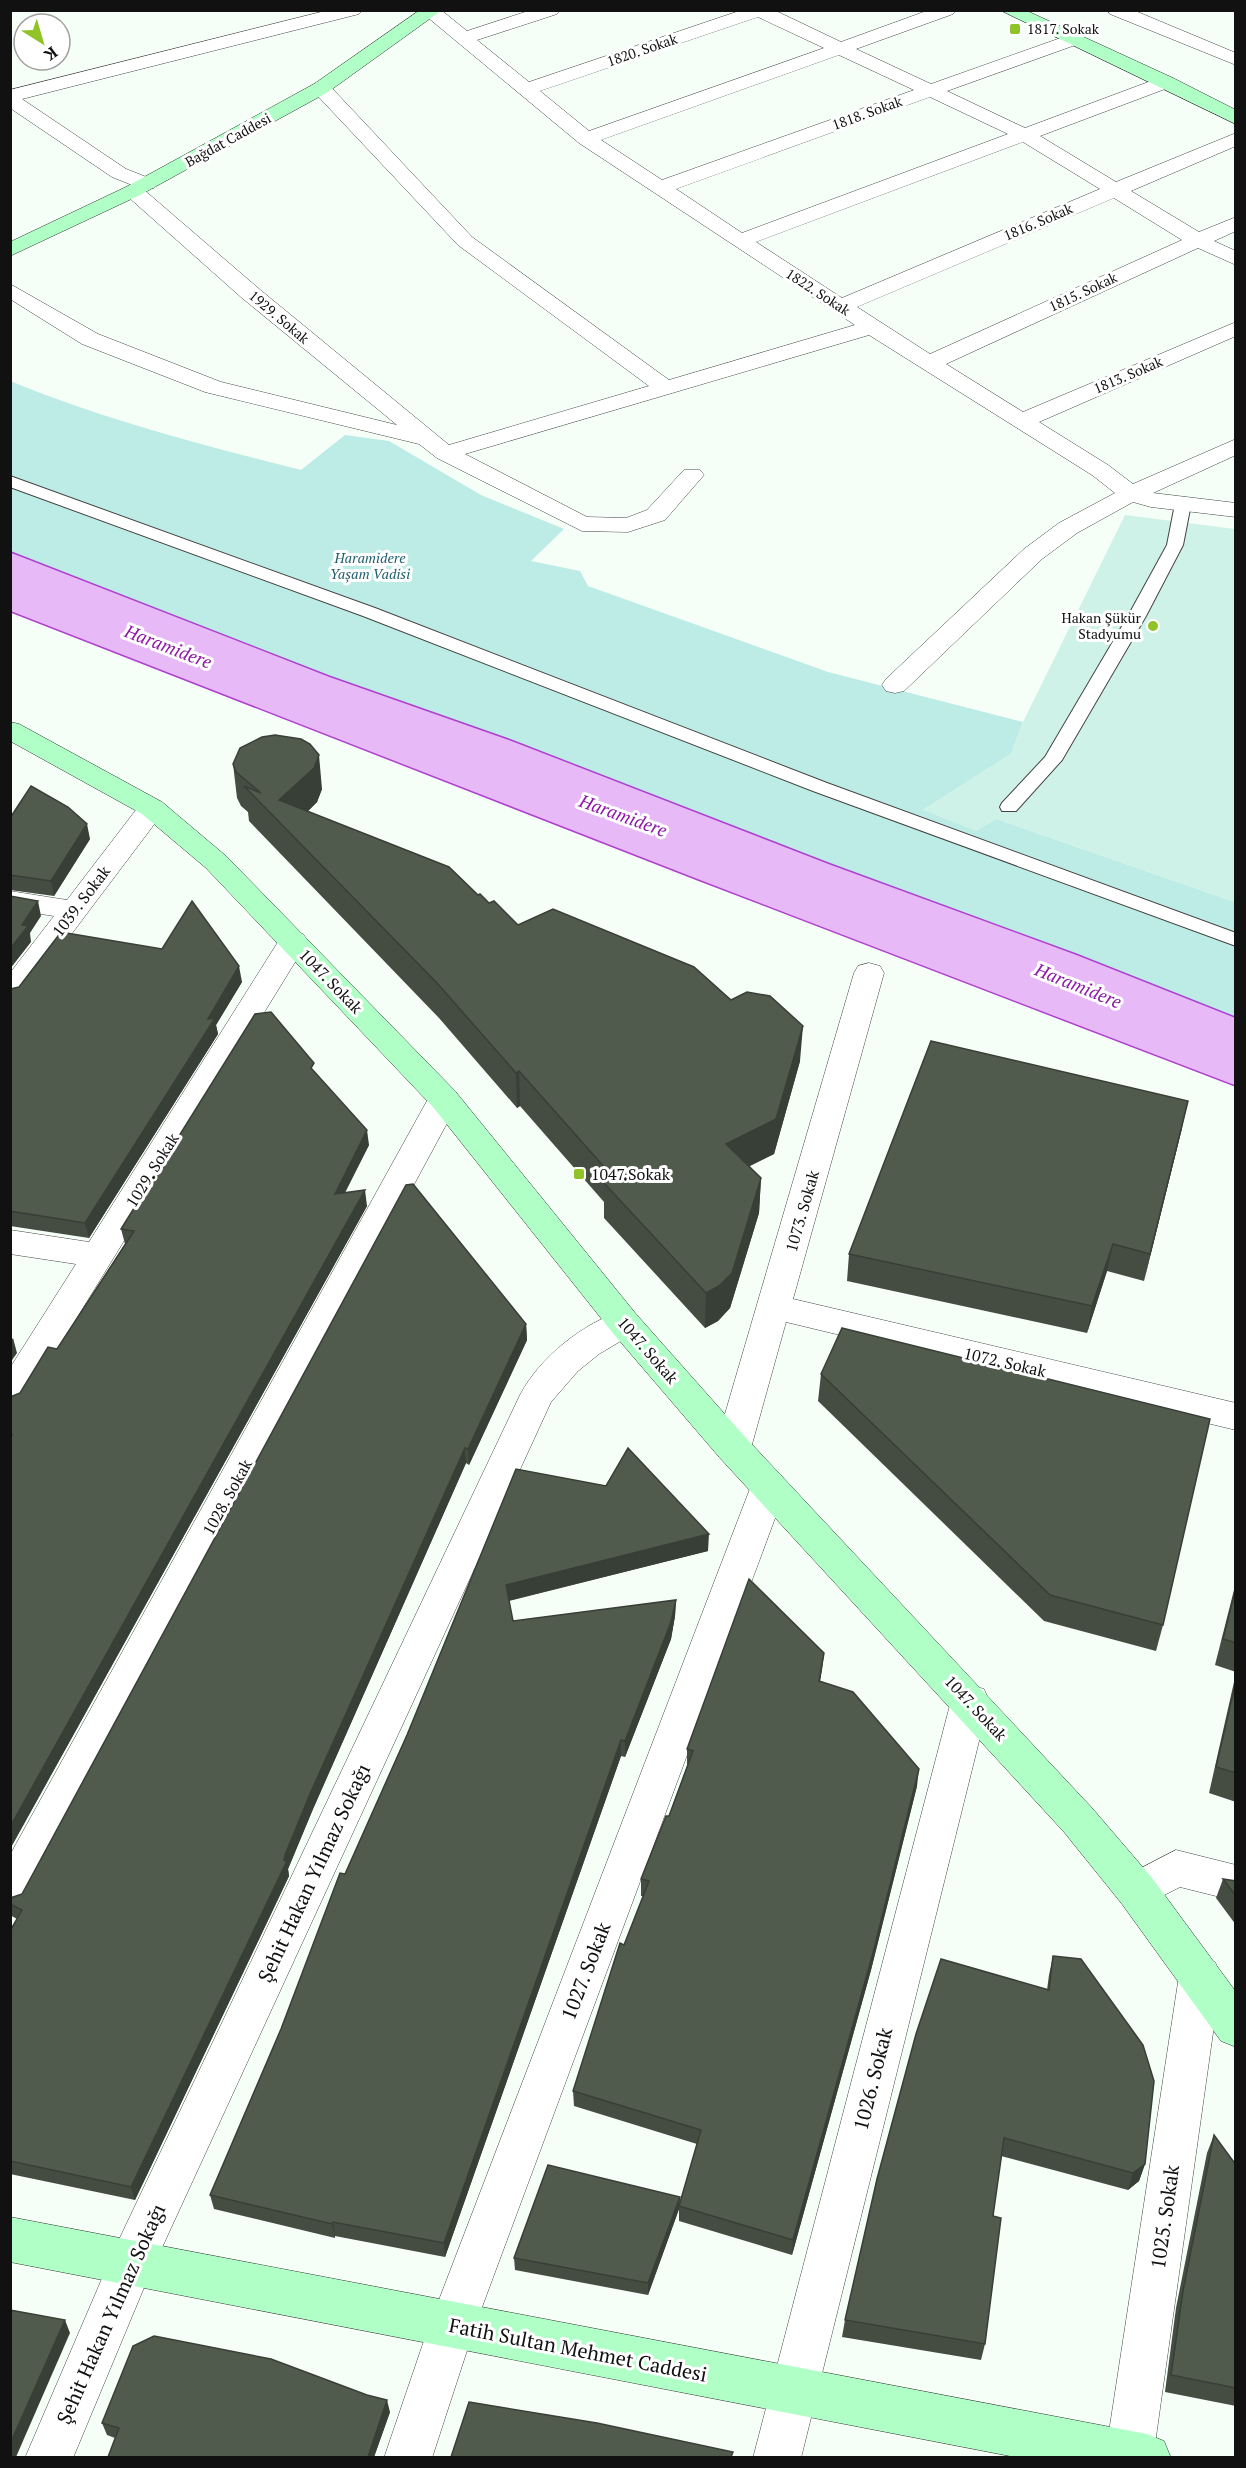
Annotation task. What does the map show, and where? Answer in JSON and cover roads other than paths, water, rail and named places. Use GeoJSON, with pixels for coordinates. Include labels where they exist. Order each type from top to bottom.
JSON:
{"type":"FeatureCollection","features":[{"type":"Feature","properties":{"kind":"main road"},"geometry":{"type":"LineString","coordinates":[[1009,10],[1166,82],[1236,118]]}},
{"type":"Feature","properties":{"kind":"main road","name":"Bağdat Caddesi"},"geometry":{"type":"LineString","coordinates":[[10,250],[140,187],[321,88],[433,11]]}},
{"type":"Feature","properties":{"kind":"main road","name":"1047. Sokak"},"geometry":{"type":"LineString","coordinates":[[10,730],[152,808],[216,862],[444,1099],[624,1323],[733,1448],[1078,1820],[1137,1891],[1236,2027]]}},
{"type":"Feature","properties":{"kind":"main road","name":"Fatih Sultan Mehmet Caddesi"},"geometry":{"type":"LineString","coordinates":[[10,2239],[1135,2456]]}},
{"type":"Feature","properties":{"kind":"street"},"geometry":{"type":"LineString","coordinates":[[10,97],[353,10]]}},
{"type":"Feature","properties":{"kind":"street"},"geometry":{"type":"LineString","coordinates":[[465,38],[551,10]]}},
{"type":"Feature","properties":{"kind":"street"},"geometry":{"type":"LineString","coordinates":[[585,139],[946,10]]}},
{"type":"Feature","properties":{"kind":"street"},"geometry":{"type":"LineString","coordinates":[[1116,10],[1236,60]]}},
{"type":"Feature","properties":{"kind":"street","name":"1822. Sokak"},"geometry":{"type":"LineString","coordinates":[[433,11],[585,139],[872,327],[1100,470],[1131,494],[1151,500],[1236,510]]}},
{"type":"Feature","properties":{"kind":"street"},"geometry":{"type":"LineString","coordinates":[[758,11],[1023,134],[1197,240],[1236,259]]}},
{"type":"Feature","properties":{"kind":"street","name":"1820. Sokak"},"geometry":{"type":"LineString","coordinates":[[525,90],[758,11]]}},
{"type":"Feature","properties":{"kind":"street","name":"1818. Sokak"},"geometry":{"type":"LineString","coordinates":[[659,188],[1075,39]]}},
{"type":"Feature","properties":{"kind":"street"},"geometry":{"type":"LineString","coordinates":[[739,241],[1166,82]]}},
{"type":"Feature","properties":{"kind":"street"},"geometry":{"type":"LineString","coordinates":[[321,88],[465,241],[665,387]]}},
{"type":"Feature","properties":{"kind":"street","name":"1929. Sokak"},"geometry":{"type":"LineString","coordinates":[[10,97],[140,187],[250,293],[436,446]]}},
{"type":"Feature","properties":{"kind":"street","name":"1816. Sokak"},"geometry":{"type":"LineString","coordinates":[[841,306],[1236,139]]}},
{"type":"Feature","properties":{"kind":"street","name":"1815. Sokak"},"geometry":{"type":"LineString","coordinates":[[931,362],[1236,223]]}},
{"type":"Feature","properties":{"kind":"street"},"geometry":{"type":"LineString","coordinates":[[10,290],[90,339],[213,387],[436,446],[582,524],[628,525],[656,515],[692,475]]}},
{"type":"Feature","properties":{"kind":"street"},"geometry":{"type":"LineString","coordinates":[[436,446],[665,387],[872,327]]}},
{"type":"Feature","properties":{"kind":"street","name":"1813. Sokak"},"geometry":{"type":"LineString","coordinates":[[1021,421],[1236,328]]}},
{"type":"Feature","properties":{"kind":"street"},"geometry":{"type":"LineString","coordinates":[[895,685],[1033,554],[1068,528],[1131,494],[1236,446]]}},
{"type":"Feature","properties":{"kind":"street","name":"1039. Sokak"},"geometry":{"type":"LineString","coordinates":[[10,994],[152,808]]}},
{"type":"Feature","properties":{"kind":"street"},"geometry":{"type":"LineString","coordinates":[[10,900],[74,910]]}},
{"type":"Feature","properties":{"kind":"street","name":"1029. Sokak"},"geometry":{"type":"LineString","coordinates":[[10,1398],[293,941]]}},
{"type":"Feature","properties":{"kind":"street","name":"1073. Sokak"},"geometry":{"type":"LineString","coordinates":[[733,1448],[869,973]]}},
{"type":"Feature","properties":{"kind":"street","name":"1028. Sokak"},"geometry":{"type":"LineString","coordinates":[[10,1895],[444,1099]]}},
{"type":"Feature","properties":{"kind":"street"},"geometry":{"type":"LineString","coordinates":[[10,1242],[99,1256]]}},
{"type":"Feature","properties":{"kind":"street","name":"1072. Sokak"},"geometry":{"type":"LineString","coordinates":[[774,1307],[1236,1417]]}},
{"type":"Feature","properties":{"kind":"street","name":"Şehit Hakan Yılmaz Sokağı"},"geometry":{"type":"LineString","coordinates":[[49,2457],[132,2262],[537,1395],[558,1368],[588,1342],[624,1323]]}},
{"type":"Feature","properties":{"kind":"street","name":"1027. Sokak"},"geometry":{"type":"LineString","coordinates":[[408,2457],[452,2326],[769,1486]]}},
{"type":"Feature","properties":{"kind":"street","name":"1026. Sokak"},"geometry":{"type":"LineString","coordinates":[[777,2457],[970,1701]]}},
{"type":"Feature","properties":{"kind":"street"},"geometry":{"type":"LineString","coordinates":[[1137,1891],[1176,1868],[1236,1883]]}},
{"type":"Feature","properties":{"kind":"street","name":"1025. Sokak"},"geometry":{"type":"LineString","coordinates":[[1135,2456],[1200,1976]]}},
{"type":"Feature","properties":{"kind":"lane"},"geometry":{"type":"LineString","coordinates":[[10,481],[369,612],[820,787],[1236,940]]}},
{"type":"Feature","properties":{"kind":"lane"},"geometry":{"type":"LineString","coordinates":[[1009,807],[1053,760],[1132,625],[1175,545],[1184,504]]}},
{"type":"Feature","properties":{"kind":"water","name":"Haramidere"},"geometry":{"type":"Polygon","coordinates":[[[11,552],[329,676],[511,740],[828,863],[1076,954],[1235,1017],[1235,1086],[698,880],[11,612],[11,552]]]}},
{"type":"Feature","properties":{"kind":"place","name":"1817. Sokak"},"geometry":{"type":"Point","coordinates":[1015,29]}},
{"type":"Feature","properties":{"kind":"place","name":"Hakan Şükür Stadyumu"},"geometry":{"type":"Point","coordinates":[1153,626]}},
{"type":"Feature","properties":{"kind":"place","name":"1047.Sokak"},"geometry":{"type":"Point","coordinates":[579,1174]}},
{"type":"Feature","properties":{"kind":"park label","name":"Haramidere Yaşam Vadisi"},"geometry":{"type":"Point","coordinates":[370,566]}}]}
